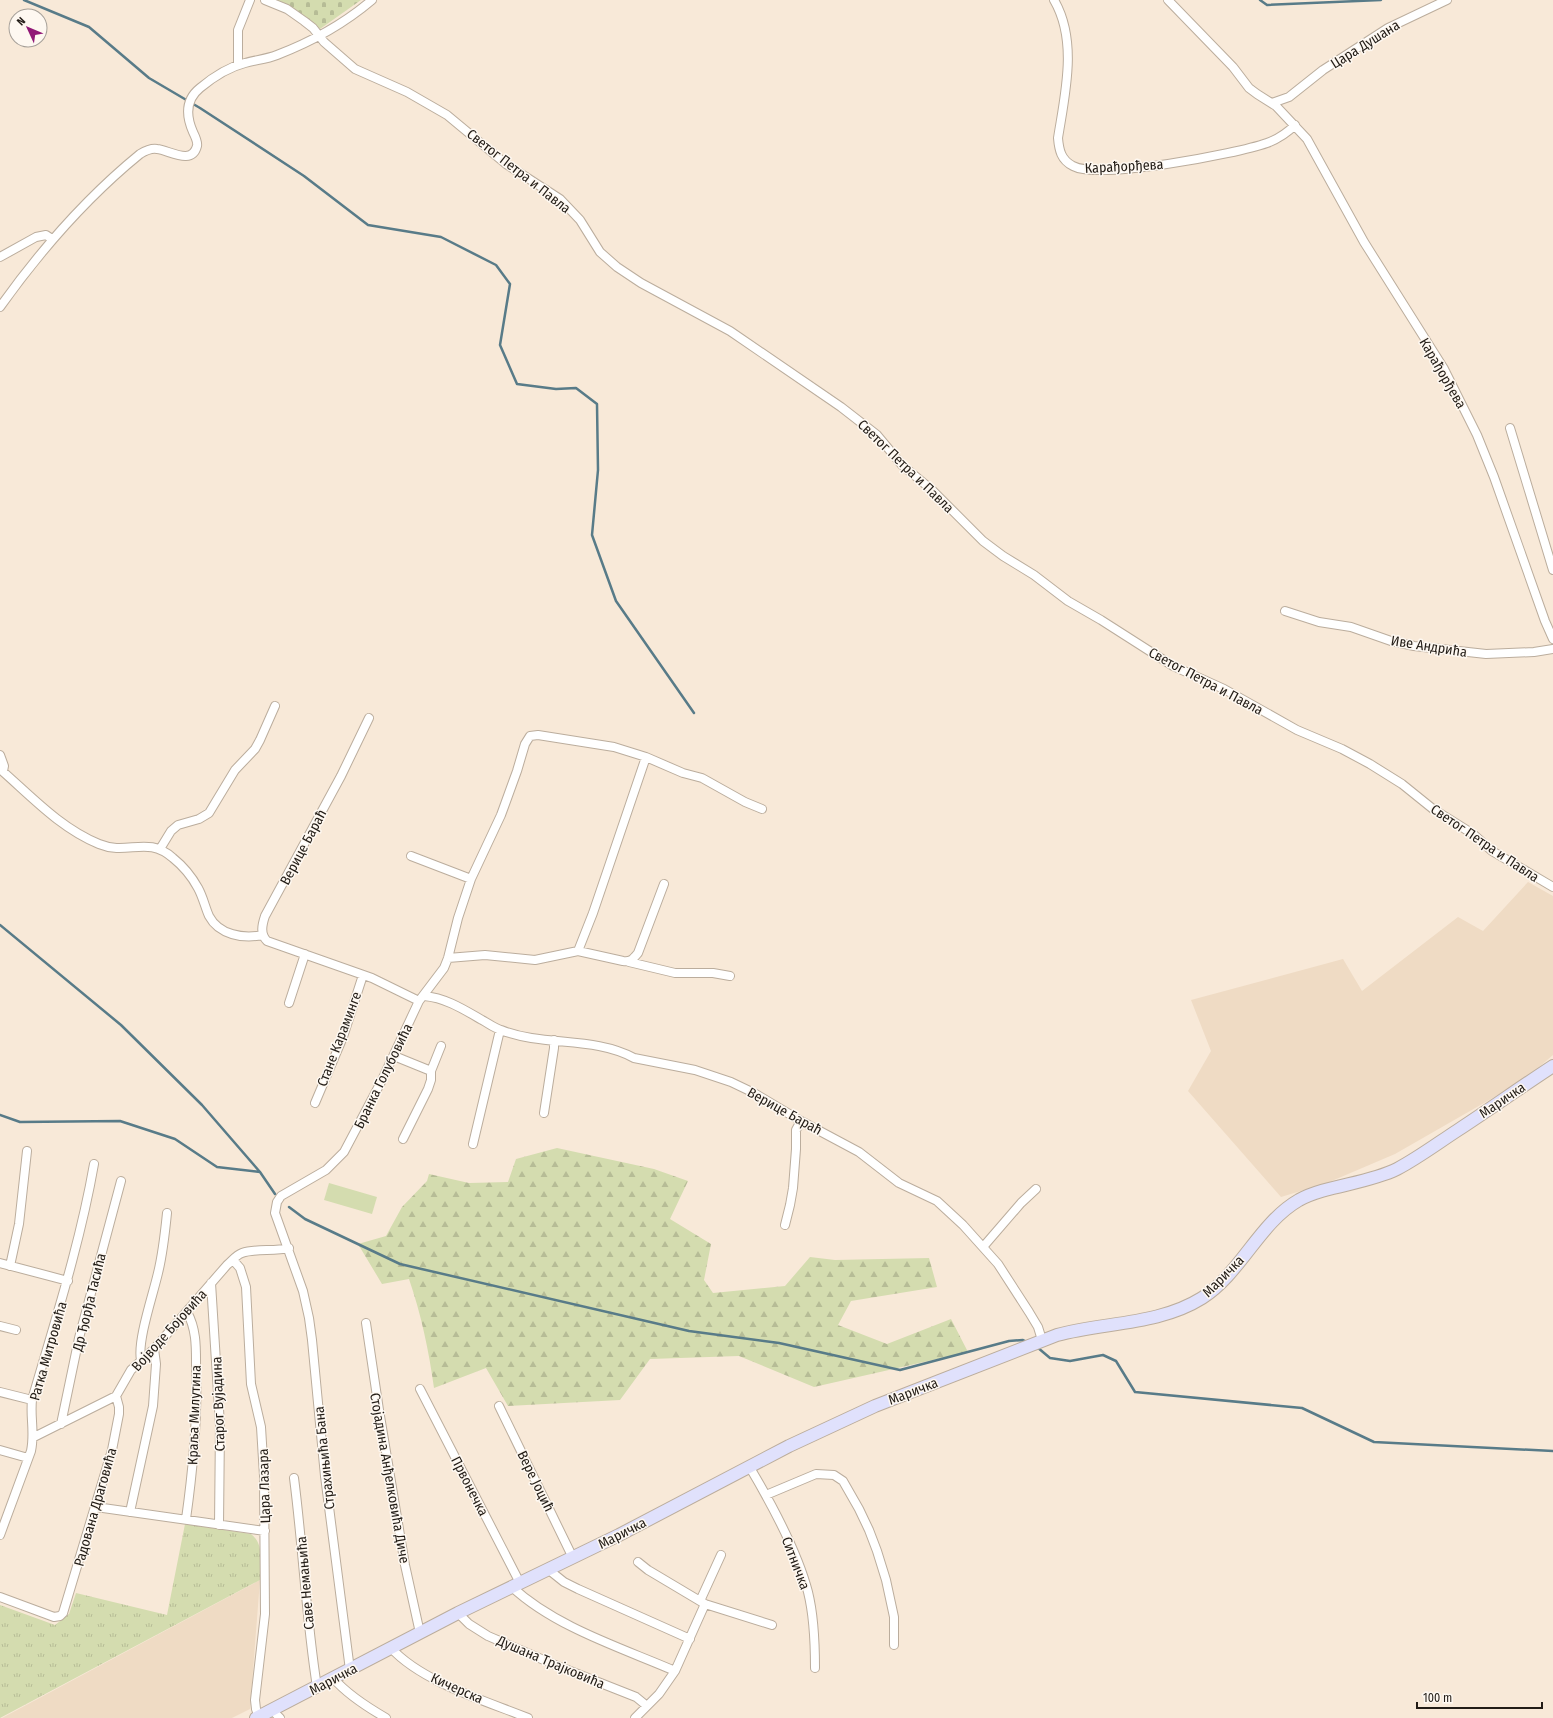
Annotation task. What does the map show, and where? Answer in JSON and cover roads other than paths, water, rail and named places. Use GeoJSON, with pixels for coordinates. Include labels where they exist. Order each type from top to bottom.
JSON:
{"type":"FeatureCollection","features":[{"type":"Feature","properties":{"kind":"street"},"geometry":{"type":"LineString","coordinates":[[238,64],[238,30],[250,0]]}},
{"type":"Feature","properties":{"kind":"street","name":"Светог Петра и Павла"},"geometry":{"type":"LineString","coordinates":[[265,0],[296,15],[313,28],[324,42],[355,68],[407,92],[447,115],[506,164],[560,199],[580,220],[600,252],[624,271],[652,289],[730,332],[841,407],[877,435],[902,465],[932,490],[983,541],[1003,556],[1034,575],[1060,596],[1112,627],[1172,666],[1224,689],[1297,730],[1342,749],[1370,764],[1402,784],[1437,811],[1473,834],[1492,851],[1553,886]]}},
{"type":"Feature","properties":{"kind":"street"},"geometry":{"type":"LineString","coordinates":[[0,307],[29,267],[52,239],[88,202],[140,154],[152,148],[183,157],[188,156],[195,151],[197,143],[188,118],[190,100],[206,83],[238,64],[276,56],[304,44],[350,17],[372,0]]}},
{"type":"Feature","properties":{"kind":"street","name":"Карађорђева"},"geometry":{"type":"LineString","coordinates":[[1054,0],[1064,23],[1067,52],[1066,81],[1058,138],[1059,148],[1064,159],[1074,166],[1088,169],[1118,169],[1214,157],[1268,142],[1287,133],[1295,125]]}},
{"type":"Feature","properties":{"kind":"street","name":"Карађорђева"},"geometry":{"type":"LineString","coordinates":[[1168,0],[1233,67],[1249,88],[1283,112],[1307,139],[1364,242],[1447,376],[1486,458],[1545,621],[1553,639]]}},
{"type":"Feature","properties":{"kind":"street","name":"Цара Душана"},"geometry":{"type":"LineString","coordinates":[[1272,103],[1289,97],[1323,70],[1383,31],[1447,0]]}},
{"type":"Feature","properties":{"kind":"street","name":"Цара Душана"},"geometry":{"type":"LineString","coordinates":[[1283,112],[1289,97]]}},
{"type":"Feature","properties":{"kind":"street"},"geometry":{"type":"LineString","coordinates":[[0,257],[36,237],[46,235],[52,239]]}},
{"type":"Feature","properties":{"kind":"street"},"geometry":{"type":"LineString","coordinates":[[1510,428],[1553,570]]}},
{"type":"Feature","properties":{"kind":"street","name":"Иве Андрића"},"geometry":{"type":"LineString","coordinates":[[1285,611],[1318,622],[1351,627],[1391,641],[1414,646],[1486,654],[1534,652],[1553,649]]}},
{"type":"Feature","properties":{"kind":"street"},"geometry":{"type":"LineString","coordinates":[[160,848],[171,831],[178,825],[199,819],[209,813],[235,770],[260,740],[275,706]]}},
{"type":"Feature","properties":{"kind":"street","name":"Верице Бараћ"},"geometry":{"type":"LineString","coordinates":[[369,718],[341,776],[265,916],[263,935],[267,941],[363,975],[422,999],[443,999],[500,1030],[530,1038],[595,1045],[626,1054],[634,1058],[707,1074],[754,1093],[801,1121],[859,1152],[899,1183],[937,1201],[984,1247],[1008,1278],[1038,1327],[1040,1341]]}},
{"type":"Feature","properties":{"kind":"street","name":"Бранка Голубовића"},"geometry":{"type":"LineString","coordinates":[[289,1248],[275,1213],[277,1202],[287,1191],[326,1170],[344,1152],[422,999],[438,977],[448,958],[460,912],[471,879],[501,815],[518,771],[528,738],[538,735],[614,747],[646,757]]}},
{"type":"Feature","properties":{"kind":"street"},"geometry":{"type":"LineString","coordinates":[[0,755],[4,766],[1,770],[26,794],[68,828],[91,840],[114,848],[127,849],[145,845],[160,848],[176,860],[191,876],[202,894],[210,918],[219,927],[240,936],[263,935]]}},
{"type":"Feature","properties":{"kind":"street"},"geometry":{"type":"LineString","coordinates":[[578,950],[593,913],[646,757],[683,773],[702,778],[745,802],[762,809]]}},
{"type":"Feature","properties":{"kind":"street"},"geometry":{"type":"LineString","coordinates":[[411,856],[471,879]]}},
{"type":"Feature","properties":{"kind":"street"},"geometry":{"type":"LineString","coordinates":[[629,962],[633,960],[638,953],[664,884]]}},
{"type":"Feature","properties":{"kind":"street"},"geometry":{"type":"LineString","coordinates":[[448,958],[485,955],[535,960],[578,950],[604,958],[629,962],[675,973],[713,973],[730,976]]}},
{"type":"Feature","properties":{"kind":"street"},"geometry":{"type":"LineString","coordinates":[[290,1003],[305,954]]}},
{"type":"Feature","properties":{"kind":"street","name":"Стане Караминге"},"geometry":{"type":"LineString","coordinates":[[315,1103],[343,1037],[363,975]]}},
{"type":"Feature","properties":{"kind":"street"},"geometry":{"type":"LineString","coordinates":[[474,1144],[500,1030]]}},
{"type":"Feature","properties":{"kind":"street"},"geometry":{"type":"LineString","coordinates":[[544,1113],[554,1054],[554,1040]]}},
{"type":"Feature","properties":{"kind":"street"},"geometry":{"type":"LineString","coordinates":[[403,1139],[428,1089],[431,1080],[431,1071],[441,1046]]}},
{"type":"Feature","properties":{"kind":"street"},"geometry":{"type":"LineString","coordinates":[[394,1056],[431,1071]]}},
{"type":"Feature","properties":{"kind":"street","name":"Маричка"},"geometry":{"type":"LineString","coordinates":[[257,1717],[276,1714],[317,1687],[458,1613],[619,1535],[789,1446],[875,1406],[1040,1341],[1082,1328],[1156,1317],[1174,1312],[1196,1302],[1213,1290],[1225,1278],[1271,1224],[1290,1206],[1308,1196],[1379,1176],[1396,1169],[1424,1153],[1553,1066]]}},
{"type":"Feature","properties":{"kind":"street"},"geometry":{"type":"LineString","coordinates":[[785,1226],[792,1188],[796,1149],[796,1130],[801,1121]]}},
{"type":"Feature","properties":{"kind":"street"},"geometry":{"type":"LineString","coordinates":[[10,1266],[19,1224],[27,1151]]}},
{"type":"Feature","properties":{"kind":"street","name":"Ратка Митровића"},"geometry":{"type":"LineString","coordinates":[[0,1535],[28,1458],[34,1437],[32,1400],[68,1281],[82,1224],[94,1164]]}},
{"type":"Feature","properties":{"kind":"street","name":"Др Ђорђа Тасића"},"geometry":{"type":"LineString","coordinates":[[61,1424],[79,1338],[121,1181]]}},
{"type":"Feature","properties":{"kind":"street"},"geometry":{"type":"LineString","coordinates":[[984,1247],[1021,1203],[1036,1189]]}},
{"type":"Feature","properties":{"kind":"street"},"geometry":{"type":"LineString","coordinates":[[141,1360],[140,1344],[160,1266],[167,1213]]}},
{"type":"Feature","properties":{"kind":"street","name":"Војводе Бојовића"},"geometry":{"type":"LineString","coordinates":[[116,1396],[129,1374],[141,1360],[154,1348],[233,1260],[243,1253],[289,1248]]}},
{"type":"Feature","properties":{"kind":"street","name":"Страхињића Бана"},"geometry":{"type":"LineString","coordinates":[[289,1248],[303,1291],[312,1340],[325,1476],[350,1670]]}},
{"type":"Feature","properties":{"kind":"street","name":"Цара Лазара"},"geometry":{"type":"LineString","coordinates":[[233,1260],[240,1268],[246,1287],[251,1384],[261,1426],[265,1531],[265,1614],[255,1700],[257,1717]]}},
{"type":"Feature","properties":{"kind":"street"},"geometry":{"type":"LineString","coordinates":[[0,1263],[68,1281]]}},
{"type":"Feature","properties":{"kind":"street","name":"Старог Вујадина"},"geometry":{"type":"LineString","coordinates":[[211,1283],[220,1425],[219,1525]]}},
{"type":"Feature","properties":{"kind":"street","name":"Краља Милутина"},"geometry":{"type":"LineString","coordinates":[[186,1519],[194,1460],[197,1397],[196,1335],[193,1323],[187,1312]]}},
{"type":"Feature","properties":{"kind":"street","name":"Стојадина Анђелковића Диче"},"geometry":{"type":"LineString","coordinates":[[366,1323],[378,1410],[402,1550],[412,1602],[420,1633]]}},
{"type":"Feature","properties":{"kind":"street"},"geometry":{"type":"LineString","coordinates":[[0,1326],[16,1330]]}},
{"type":"Feature","properties":{"kind":"street"},"geometry":{"type":"LineString","coordinates":[[130,1512],[152,1412],[156,1364],[154,1348]]}},
{"type":"Feature","properties":{"kind":"street","name":"Првонечка"},"geometry":{"type":"LineString","coordinates":[[420,1389],[516,1585]]}},
{"type":"Feature","properties":{"kind":"street"},"geometry":{"type":"LineString","coordinates":[[0,1392],[32,1400]]}},
{"type":"Feature","properties":{"kind":"street"},"geometry":{"type":"LineString","coordinates":[[34,1437],[116,1396]]}},
{"type":"Feature","properties":{"kind":"street","name":"Радована Драговића"},"geometry":{"type":"LineString","coordinates":[[0,1597],[54,1617],[60,1616],[63,1613],[96,1508],[112,1450],[119,1414],[116,1396]]}},
{"type":"Feature","properties":{"kind":"street","name":"Вере Јоцић"},"geometry":{"type":"LineString","coordinates":[[499,1406],[573,1558]]}},
{"type":"Feature","properties":{"kind":"street"},"geometry":{"type":"LineString","coordinates":[[0,1450],[28,1458]]}},
{"type":"Feature","properties":{"kind":"street","name":"Ситничка"},"geometry":{"type":"LineString","coordinates":[[749,1466],[766,1495],[794,1554],[808,1592],[815,1638],[815,1668]]}},
{"type":"Feature","properties":{"kind":"street"},"geometry":{"type":"LineString","coordinates":[[766,1495],[816,1474],[834,1475],[843,1482],[862,1514],[877,1551],[886,1580],[894,1617],[894,1645]]}},
{"type":"Feature","properties":{"kind":"street","name":"Саве Немањића"},"geometry":{"type":"LineString","coordinates":[[294,1478],[301,1532],[310,1643],[317,1687]]}},
{"type":"Feature","properties":{"kind":"street"},"geometry":{"type":"LineString","coordinates":[[96,1508],[186,1519],[265,1531]]}},
{"type":"Feature","properties":{"kind":"street"},"geometry":{"type":"LineString","coordinates":[[635,1718],[676,1671],[690,1639],[702,1602],[721,1554]]}},
{"type":"Feature","properties":{"kind":"street"},"geometry":{"type":"LineString","coordinates":[[638,1562],[648,1570],[702,1602],[772,1625]]}},
{"type":"Feature","properties":{"kind":"street"},"geometry":{"type":"LineString","coordinates":[[549,1570],[564,1582],[578,1589],[690,1639]]}},
{"type":"Feature","properties":{"kind":"street"},"geometry":{"type":"LineString","coordinates":[[516,1585],[536,1606],[563,1623],[676,1671]]}},
{"type":"Feature","properties":{"kind":"street","name":"Душана Трајковића"},"geometry":{"type":"LineString","coordinates":[[458,1613],[468,1624],[488,1636],[560,1667],[636,1697],[647,1706]]}},
{"type":"Feature","properties":{"kind":"street","name":"Кичерска"},"geometry":{"type":"LineString","coordinates":[[391,1648],[400,1658],[442,1683],[528,1718]]}},
{"type":"Feature","properties":{"kind":"street"},"geometry":{"type":"LineString","coordinates":[[334,1679],[342,1688],[357,1700],[386,1718]]}},
{"type":"Feature","properties":{"kind":"waterway"},"geometry":{"type":"LineString","coordinates":[[24,0],[89,27],[149,78],[200,108],[304,176],[368,225],[441,237],[496,265],[510,284],[500,345],[517,384],[556,389],[576,388],[597,404],[598,470],[592,535],[616,601],[694,713]]}},
{"type":"Feature","properties":{"kind":"waterway"},"geometry":{"type":"LineString","coordinates":[[1260,0],[1267,5],[1381,0]]}},
{"type":"Feature","properties":{"kind":"waterway"},"geometry":{"type":"LineString","coordinates":[[0,925],[121,1025],[202,1105],[260,1172],[275,1194]]}},
{"type":"Feature","properties":{"kind":"waterway"},"geometry":{"type":"LineString","coordinates":[[0,1115],[20,1122],[120,1121],[175,1139],[217,1167],[260,1172]]}},
{"type":"Feature","properties":{"kind":"waterway"},"geometry":{"type":"LineString","coordinates":[[289,1207],[305,1219],[400,1264],[689,1331],[779,1343],[900,1370],[1009,1341],[1023,1340],[1027,1342]]}},
{"type":"Feature","properties":{"kind":"waterway"},"geometry":{"type":"LineString","coordinates":[[1037,1347],[1050,1358],[1070,1361],[1103,1355],[1116,1361],[1135,1392],[1302,1408],[1374,1442],[1553,1451]]}}]}
